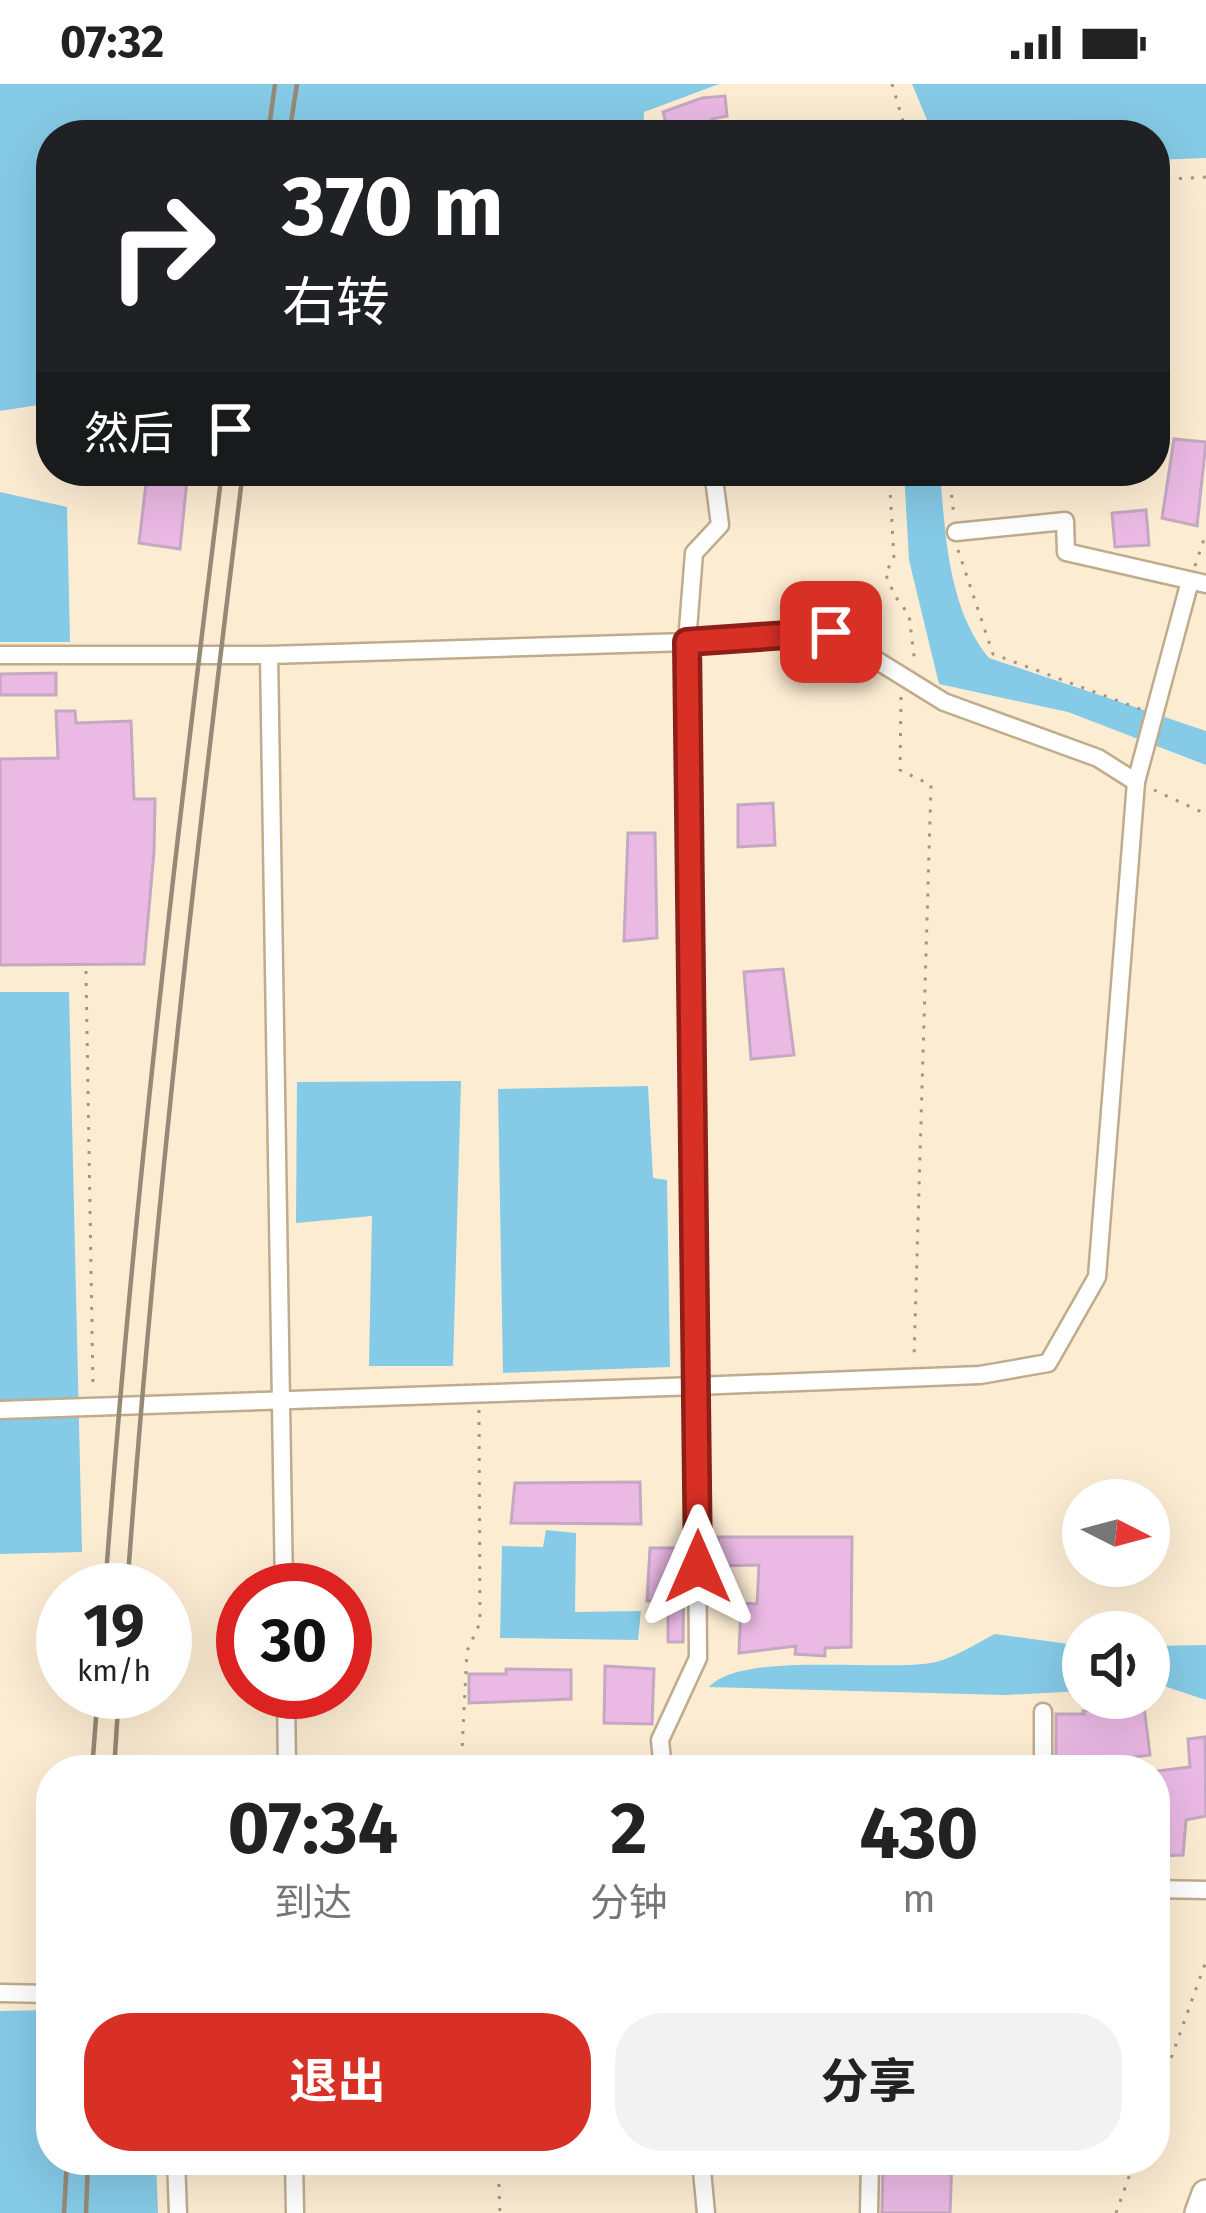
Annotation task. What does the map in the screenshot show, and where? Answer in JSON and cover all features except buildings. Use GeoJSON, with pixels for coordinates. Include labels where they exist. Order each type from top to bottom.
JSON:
{"type":"FeatureCollection","features":[{"type":"Feature","properties":{"kind":"main road"},"geometry":{"type":"LineString","coordinates":[[1199,2213],[1206,2194]]}},
{"type":"Feature","properties":{"kind":"street"},"geometry":{"type":"LineString","coordinates":[[662,1755],[660,1740],[698,1658],[687,642],[694,554],[720,525],[715,486]]}},
{"type":"Feature","properties":{"kind":"street"},"geometry":{"type":"LineString","coordinates":[[0,1410],[980,1375],[1048,1363],[1097,1277],[1136,782],[1198,582],[1066,552],[1065,521],[956,532]]}},
{"type":"Feature","properties":{"kind":"street"},"geometry":{"type":"LineString","coordinates":[[0,656],[269,655],[687,642],[831,632],[944,702],[1098,758],[1136,782]]}},
{"type":"Feature","properties":{"kind":"street"},"geometry":{"type":"LineString","coordinates":[[269,655],[284,1563]]}},
{"type":"Feature","properties":{"kind":"street"},"geometry":{"type":"LineString","coordinates":[[1042,1755],[1043,1712]]}},
{"type":"Feature","properties":{"kind":"street"},"geometry":{"type":"LineString","coordinates":[[286,1719],[287,1755]]}},
{"type":"Feature","properties":{"kind":"street"},"geometry":{"type":"LineString","coordinates":[[1170,1889],[1206,1890]]}},
{"type":"Feature","properties":{"kind":"street"},"geometry":{"type":"LineString","coordinates":[[0,1993],[36,1994]]}},
{"type":"Feature","properties":{"kind":"street"},"geometry":{"type":"LineString","coordinates":[[177,2175],[178,2213]]}},
{"type":"Feature","properties":{"kind":"street"},"geometry":{"type":"LineString","coordinates":[[294,2175],[295,2213]]}},
{"type":"Feature","properties":{"kind":"street"},"geometry":{"type":"LineString","coordinates":[[702,2175],[706,2213]]}},
{"type":"Feature","properties":{"kind":"street"},"geometry":{"type":"LineString","coordinates":[[869,2213],[870,2175]]}},
{"type":"Feature","properties":{"kind":"path"},"geometry":{"type":"LineString","coordinates":[[892,84],[903,120]]}},
{"type":"Feature","properties":{"kind":"path"},"geometry":{"type":"LineString","coordinates":[[1170,179],[1206,177]]}},
{"type":"Feature","properties":{"kind":"path"},"geometry":{"type":"LineString","coordinates":[[890,486],[894,559],[885,573],[909,615],[918,686]]}},
{"type":"Feature","properties":{"kind":"path"},"geometry":{"type":"LineString","coordinates":[[951,486],[958,550],[993,654],[1154,714]]}},
{"type":"Feature","properties":{"kind":"path"},"geometry":{"type":"LineString","coordinates":[[1198,582],[1206,533]]}},
{"type":"Feature","properties":{"kind":"path"},"geometry":{"type":"LineString","coordinates":[[902,676],[900,770],[931,785],[913,1378]]}},
{"type":"Feature","properties":{"kind":"path"},"geometry":{"type":"LineString","coordinates":[[1136,782],[1206,814]]}},
{"type":"Feature","properties":{"kind":"path"},"geometry":{"type":"LineString","coordinates":[[86,971],[93,1407]]}},
{"type":"Feature","properties":{"kind":"path"},"geometry":{"type":"LineString","coordinates":[[462,1755],[467,1651],[480,1623],[479,1394]]}},
{"type":"Feature","properties":{"kind":"path"},"geometry":{"type":"LineString","coordinates":[[1170,2061],[1206,1961]]}},
{"type":"Feature","properties":{"kind":"path"},"geometry":{"type":"LineString","coordinates":[[499,2175],[500,2213]]}},
{"type":"Feature","properties":{"kind":"path"},"geometry":{"type":"LineString","coordinates":[[1116,2213],[1130,2175]]}},
{"type":"Feature","properties":{"kind":"water"},"geometry":{"type":"Polygon","coordinates":[[[0,84],[719,84],[644,112],[644,120],[36,120],[36,405],[0,411],[0,84]]]}},
{"type":"Feature","properties":{"kind":"water"},"geometry":{"type":"Polygon","coordinates":[[[912,84],[1206,84],[1206,158],[1170,159],[1170,120],[927,120],[912,84]]]}},
{"type":"Feature","properties":{"kind":"water"},"geometry":{"type":"Polygon","coordinates":[[[905,486],[941,486],[957,594],[989,658],[1206,731],[1206,765],[1068,712],[939,684],[909,560],[905,486]]]}},
{"type":"Feature","properties":{"kind":"water"},"geometry":{"type":"Polygon","coordinates":[[[0,492],[67,507],[70,642],[0,642],[0,492]]]}},
{"type":"Feature","properties":{"kind":"water"},"geometry":{"type":"Polygon","coordinates":[[[0,992],[69,992],[82,1552],[0,1554],[0,992]]]}},
{"type":"Feature","properties":{"kind":"water"},"geometry":{"type":"Polygon","coordinates":[[[461,1081],[453,1366],[369,1366],[372,1216],[296,1223],[297,1082],[461,1081]]]}},
{"type":"Feature","properties":{"kind":"water"},"geometry":{"type":"Polygon","coordinates":[[[648,1086],[653,1178],[667,1180],[670,1367],[503,1373],[498,1089],[648,1086]]]}},
{"type":"Feature","properties":{"kind":"water"},"geometry":{"type":"Polygon","coordinates":[[[546,1530],[576,1533],[575,1612],[641,1611],[638,1640],[500,1638],[502,1546],[543,1547],[546,1530]]]}},
{"type":"Feature","properties":{"kind":"water"},"geometry":{"type":"Polygon","coordinates":[[[995,1634],[1062,1643],[1062,1692],[1005,1695],[709,1687],[752,1669],[913,1665],[959,1653],[995,1634]]]}},
{"type":"Feature","properties":{"kind":"water"},"geometry":{"type":"Polygon","coordinates":[[[1206,1645],[1206,1700],[1170,1688],[1170,1646],[1206,1645]]]}},
{"type":"Feature","properties":{"kind":"water"},"geometry":{"type":"Polygon","coordinates":[[[36,2010],[36,2175],[157,2175],[158,2213],[0,2213],[0,2011],[36,2010]]]}},
{"type":"Feature","properties":{"kind":"railway"},"geometry":{"type":"LineString","coordinates":[[270,120],[275,84]]}},
{"type":"Feature","properties":{"kind":"railway"},"geometry":{"type":"LineString","coordinates":[[291,120],[297,84]]}},
{"type":"Feature","properties":{"kind":"railway"},"geometry":{"type":"LineString","coordinates":[[107,1563],[156,1030],[220,486]]}},
{"type":"Feature","properties":{"kind":"railway"},"geometry":{"type":"LineString","coordinates":[[129,1563],[178,1030],[241,486]]}},
{"type":"Feature","properties":{"kind":"railway"},"geometry":{"type":"LineString","coordinates":[[93,1755],[96,1719]]}},
{"type":"Feature","properties":{"kind":"railway"},"geometry":{"type":"LineString","coordinates":[[115,1755],[117,1719]]}},
{"type":"Feature","properties":{"kind":"railway"},"geometry":{"type":"LineString","coordinates":[[64,2213],[66,2175]]}},
{"type":"Feature","properties":{"kind":"railway"},"geometry":{"type":"LineString","coordinates":[[86,2213],[87,2175]]}},
{"type":"Feature","properties":{"kind":"route"},"geometry":{"type":"LineString","coordinates":[[698,1567],[687,642],[831,632]]}}]}
